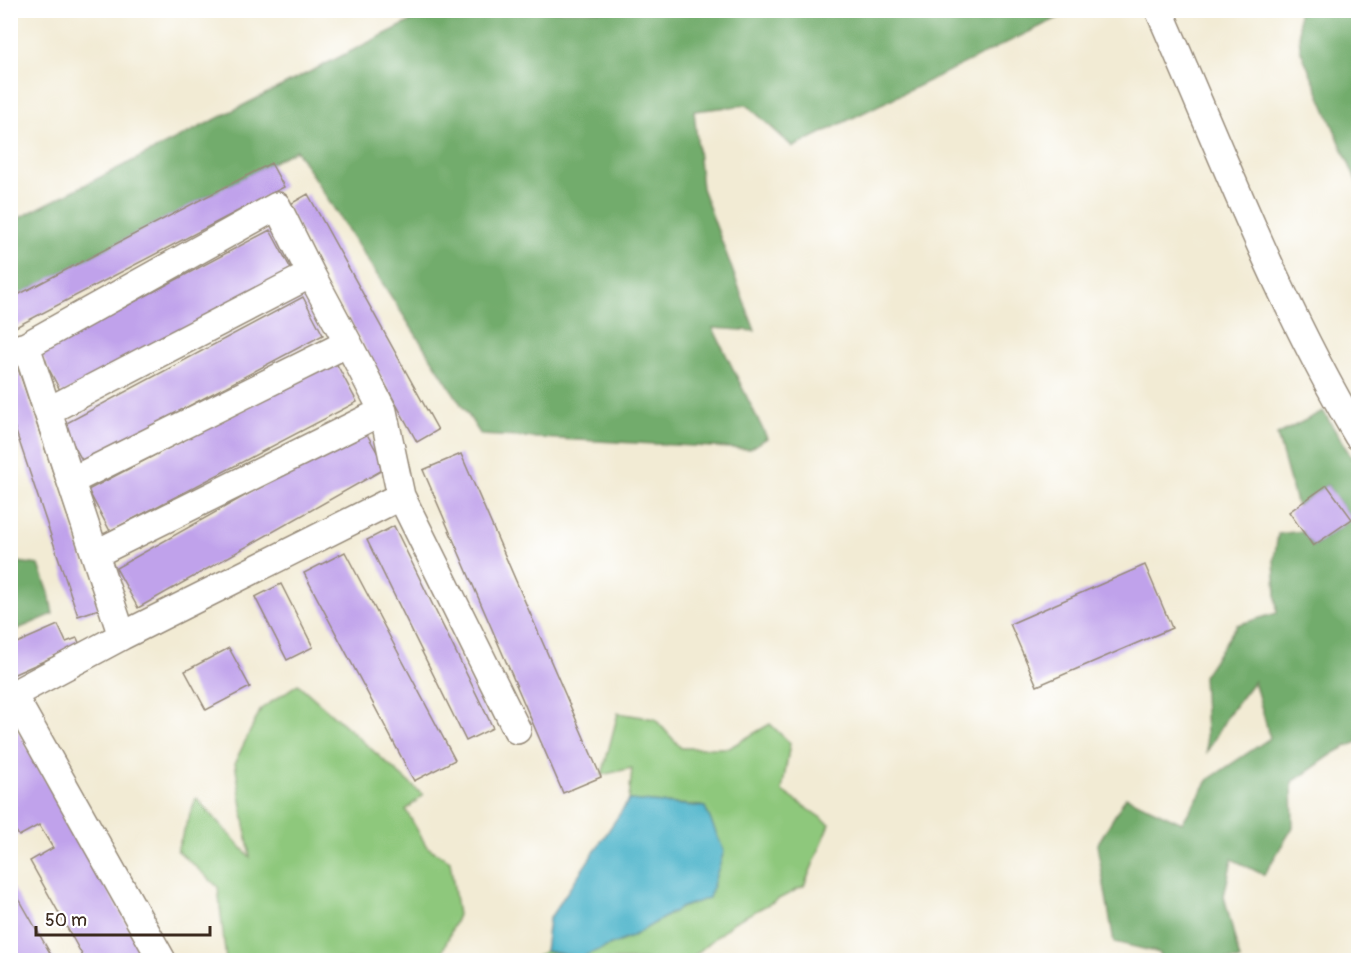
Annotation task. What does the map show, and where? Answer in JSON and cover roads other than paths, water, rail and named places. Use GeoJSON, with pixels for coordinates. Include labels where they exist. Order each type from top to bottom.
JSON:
{"type":"FeatureCollection","features":[{"type":"Feature","properties":{"kind":"street"},"geometry":{"type":"LineString","coordinates":[[1159,10],[1282,290],[1327,383],[1359,436]]}},
{"type":"Feature","properties":{"kind":"street"},"geometry":{"type":"LineString","coordinates":[[122,636],[48,411],[18,348],[277,206],[383,411],[401,496],[518,730]]}},
{"type":"Feature","properties":{"kind":"street"},"geometry":{"type":"LineString","coordinates":[[48,411],[311,274]]}},
{"type":"Feature","properties":{"kind":"street"},"geometry":{"type":"LineString","coordinates":[[71,481],[348,343]]}},
{"type":"Feature","properties":{"kind":"street"},"geometry":{"type":"LineString","coordinates":[[95,554],[383,411]]}},
{"type":"Feature","properties":{"kind":"street"},"geometry":{"type":"LineString","coordinates":[[162,960],[12,695],[122,636],[401,496]]}},
{"type":"Feature","properties":{"kind":"water"},"geometry":{"type":"Polygon","coordinates":[[[629,800],[705,807],[724,851],[709,898],[680,908],[631,937],[581,957],[545,951],[549,919],[629,800]]]}}]}
